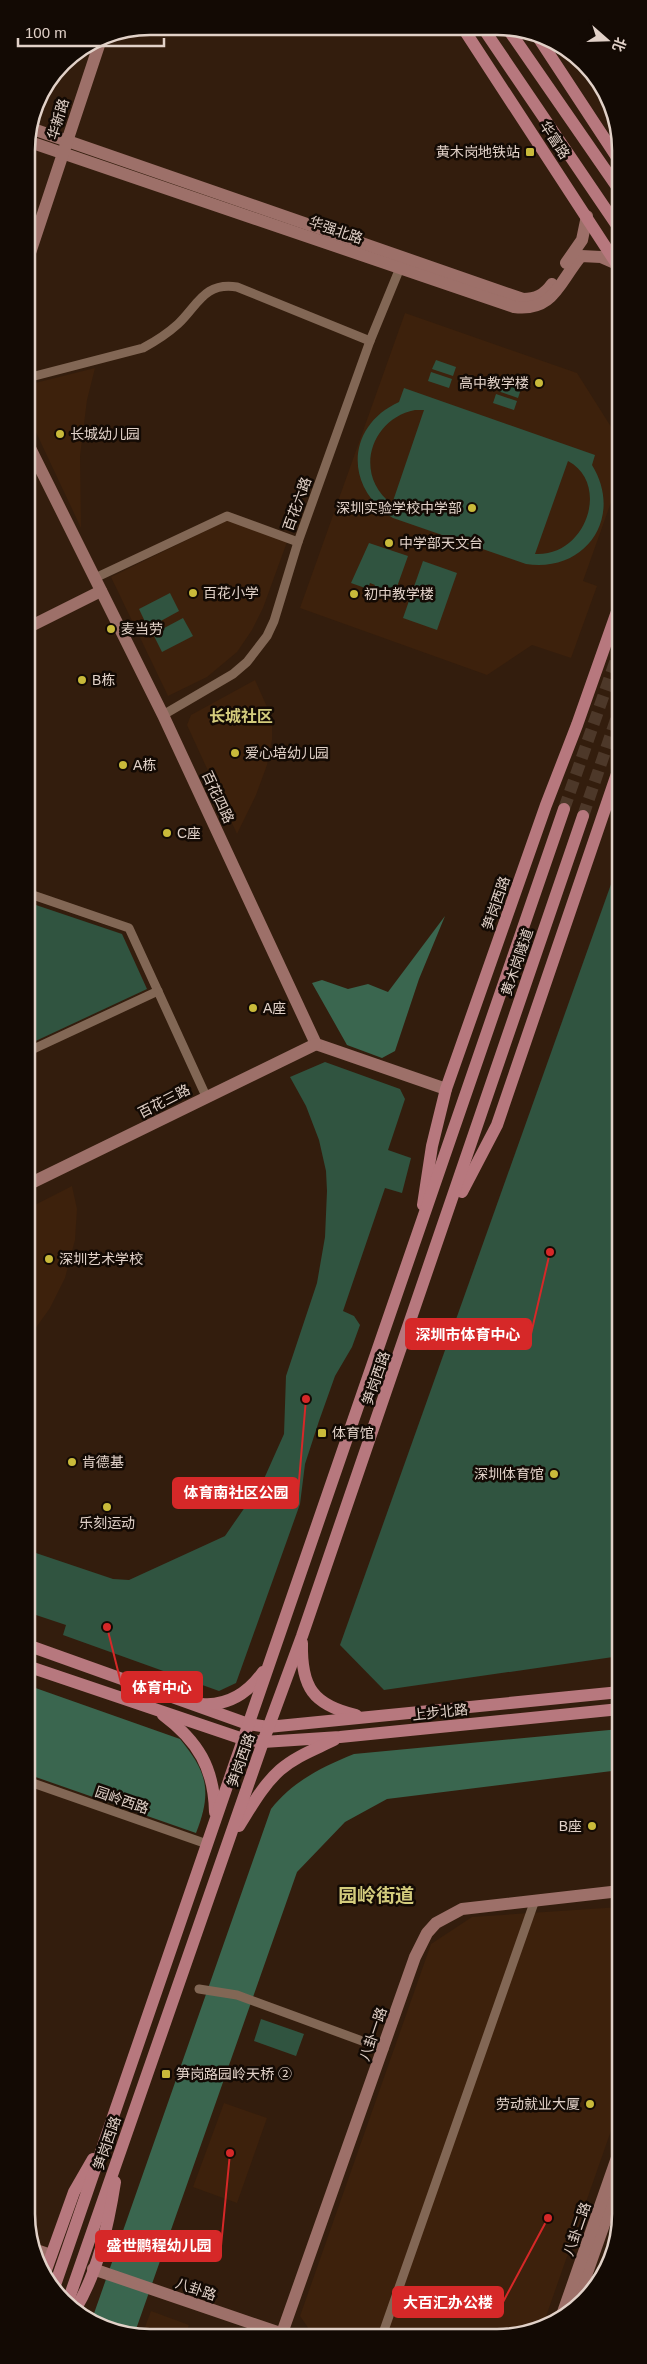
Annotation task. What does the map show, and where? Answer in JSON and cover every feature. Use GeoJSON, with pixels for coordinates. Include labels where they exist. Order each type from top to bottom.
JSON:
{"type":"FeatureCollection","features":[{"type":"Feature","properties":{"kind":"main road","name":"华富路"},"geometry":{"type":"LineString","coordinates":[[468,35],[612,256]]}},
{"type":"Feature","properties":{"kind":"main road","name":"华富路"},"geometry":{"type":"LineString","coordinates":[[488,35],[612,218]]}},
{"type":"Feature","properties":{"kind":"main road","name":"华富路"},"geometry":{"type":"LineString","coordinates":[[513,36],[612,180]]}},
{"type":"Feature","properties":{"kind":"main road"},"geometry":{"type":"LineString","coordinates":[[543,45],[612,150]]}},
{"type":"Feature","properties":{"kind":"main road","name":"笋岗西路"},"geometry":{"type":"LineString","coordinates":[[424,1218],[423,1197],[438,1116],[446,1089],[546,805],[612,626]]}},
{"type":"Feature","properties":{"kind":"main road","name":"笋岗西路"},"geometry":{"type":"LineString","coordinates":[[444,1227],[497,1125],[612,788]]}},
{"type":"Feature","properties":{"kind":"main road","name":"黄木岗隧道"},"geometry":{"type":"LineString","coordinates":[[460,1111],[564,810]]}},
{"type":"Feature","properties":{"kind":"main road","name":"黄木岗隧道"},"geometry":{"type":"LineString","coordinates":[[479,1118],[583,816]]}},
{"type":"Feature","properties":{"kind":"main road","name":"笋岗西路"},"geometry":{"type":"LineString","coordinates":[[56,2281],[460,1111]]}},
{"type":"Feature","properties":{"kind":"main road","name":"笋岗西路"},"geometry":{"type":"LineString","coordinates":[[70,2296],[262,1742],[339,1530],[444,1227],[479,1118]]}},
{"type":"Feature","properties":{"kind":"main road"},"geometry":{"type":"LineString","coordinates":[[318,1524],[339,1530]]}},
{"type":"Feature","properties":{"kind":"main road"},"geometry":{"type":"LineString","coordinates":[[302,1636],[303,1670],[310,1692],[330,1707],[364,1716]]}},
{"type":"Feature","properties":{"kind":"main road"},"geometry":{"type":"LineString","coordinates":[[35,1648],[186,1701],[213,1704],[236,1699],[262,1674],[272,1655]]}},
{"type":"Feature","properties":{"kind":"main road","name":"上步北路"},"geometry":{"type":"LineString","coordinates":[[35,1669],[243,1739],[262,1742],[340,1737],[612,1710]]}},
{"type":"Feature","properties":{"kind":"main road","name":"上步北路"},"geometry":{"type":"LineString","coordinates":[[186,1701],[248,1724],[268,1727],[612,1693]]}},
{"type":"Feature","properties":{"kind":"main road"},"geometry":{"type":"LineString","coordinates":[[153,1708],[182,1731],[202,1756],[213,1784],[216,1820]]}},
{"type":"Feature","properties":{"kind":"main road"},"geometry":{"type":"LineString","coordinates":[[229,1841],[268,1783],[280,1770],[296,1758],[340,1737]]}},
{"type":"Feature","properties":{"kind":"main road"},"geometry":{"type":"LineString","coordinates":[[220,1806],[238,1812]]}},
{"type":"Feature","properties":{"kind":"main road"},"geometry":{"type":"LineString","coordinates":[[47,2266],[74,2192],[105,2140]]}},
{"type":"Feature","properties":{"kind":"main road"},"geometry":{"type":"LineString","coordinates":[[78,2304],[86,2290],[111,2210],[121,2150]]}},
{"type":"Feature","properties":{"kind":"street","name":"华新路"},"geometry":{"type":"LineString","coordinates":[[64,153],[66,140],[98,48]]}},
{"type":"Feature","properties":{"kind":"street","name":"华强北路"},"geometry":{"type":"LineString","coordinates":[[37,130],[402,262],[503,304],[526,309],[545,304],[582,256],[601,257],[612,263]]}},
{"type":"Feature","properties":{"kind":"street","name":"华强北路"},"geometry":{"type":"LineString","coordinates":[[35,143],[402,262],[508,294],[532,299],[547,290],[576,249],[585,231],[587,216]]}},
{"type":"Feature","properties":{"kind":"street"},"geometry":{"type":"LineString","coordinates":[[35,236],[64,153]]}},
{"type":"Feature","properties":{"kind":"street","name":"百花六路"},"geometry":{"type":"LineString","coordinates":[[163,715],[217,685],[247,662],[258,649],[274,621],[298,542],[370,342],[402,262]]}},
{"type":"Feature","properties":{"kind":"street"},"geometry":{"type":"LineString","coordinates":[[35,376],[143,348],[160,339],[178,324],[205,293],[226,285],[237,287],[370,342]]}},
{"type":"Feature","properties":{"kind":"street","name":"百花四路"},"geometry":{"type":"LineString","coordinates":[[35,462],[163,715],[316,1044]]}},
{"type":"Feature","properties":{"kind":"street"},"geometry":{"type":"LineString","coordinates":[[95,578],[226,516],[298,542]]}},
{"type":"Feature","properties":{"kind":"street"},"geometry":{"type":"LineString","coordinates":[[35,624],[101,591]]}},
{"type":"Feature","properties":{"kind":"street"},"geometry":{"type":"LineString","coordinates":[[35,896],[129,928],[206,1096]]}},
{"type":"Feature","properties":{"kind":"street"},"geometry":{"type":"LineString","coordinates":[[35,1048],[158,991]]}},
{"type":"Feature","properties":{"kind":"street"},"geometry":{"type":"LineString","coordinates":[[316,1044],[446,1089]]}},
{"type":"Feature","properties":{"kind":"street","name":"百花三路"},"geometry":{"type":"LineString","coordinates":[[35,1181],[98,1152],[206,1096],[316,1044]]}},
{"type":"Feature","properties":{"kind":"street","name":"园岭西路"},"geometry":{"type":"LineString","coordinates":[[35,1784],[207,1844]]}},
{"type":"Feature","properties":{"kind":"street","name":"八卦一路"},"geometry":{"type":"LineString","coordinates":[[286,2329],[420,1944],[436,1923],[462,1910],[612,1892]]}},
{"type":"Feature","properties":{"kind":"street"},"geometry":{"type":"LineString","coordinates":[[384,2329],[536,1900]]}},
{"type":"Feature","properties":{"kind":"street"},"geometry":{"type":"LineString","coordinates":[[199,1989],[237,1995],[384,2049]]}},
{"type":"Feature","properties":{"kind":"street","name":"八卦二路"},"geometry":{"type":"LineString","coordinates":[[584,2285],[612,2179]]}},
{"type":"Feature","properties":{"kind":"street","name":"八卦二路"},"geometry":{"type":"LineString","coordinates":[[575,2297],[584,2285],[612,2203]]}},
{"type":"Feature","properties":{"kind":"street"},"geometry":{"type":"LineString","coordinates":[[42,2252],[51,2255]]}},
{"type":"Feature","properties":{"kind":"street","name":"八卦路"},"geometry":{"type":"LineString","coordinates":[[93,2269],[267,2329]]}},
{"type":"Feature","properties":{"kind":"shaded area","name":"深圳实验学校中学部"},"geometry":{"type":"Polygon","coordinates":[[[405,313],[577,373],[612,428],[612,499],[583,581],[597,586],[571,658],[532,645],[487,675],[300,608],[405,313]]]}},
{"type":"Feature","properties":{"kind":"shaded area","name":"长城幼儿园"},"geometry":{"type":"Polygon","coordinates":[[[95,368],[87,400],[80,456],[81,528],[35,430],[35,383],[95,368]]]}},
{"type":"Feature","properties":{"kind":"shaded area","name":"百花小学"},"geometry":{"type":"Polygon","coordinates":[[[228,520],[287,542],[263,608],[252,630],[237,652],[207,677],[168,696],[111,577],[228,520]]]}},
{"type":"Feature","properties":{"kind":"shaded area","name":"爱心培幼儿园"},"geometry":{"type":"Polygon","coordinates":[[[255,680],[268,709],[272,724],[272,740],[267,765],[256,795],[237,834],[187,725],[191,715],[255,680]]]}},
{"type":"Feature","properties":{"kind":"shaded area","name":"深圳艺术学校"},"geometry":{"type":"Polygon","coordinates":[[[72,1186],[77,1209],[75,1240],[65,1278],[50,1308],[35,1329],[35,1205],[72,1186]]]}},
{"type":"Feature","properties":{"kind":"shaded area"},"geometry":{"type":"Polygon","coordinates":[[[612,1908],[612,2128],[545,2318],[526,2325],[497,2329],[309,2329],[300,2316],[431,1944],[472,1917],[612,1908]]]}},
{"type":"Feature","properties":{"kind":"shaded area"},"geometry":{"type":"Polygon","coordinates":[[[224,2103],[267,2118],[237,2203],[193,2187],[224,2103]]]}},
{"type":"Feature","properties":{"kind":"shaded area"},"geometry":{"type":"Polygon","coordinates":[[[151,2311],[189,2325],[188,2329],[144,2329],[151,2311]]]}},
{"type":"Feature","properties":{"kind":"green space"},"geometry":{"type":"Polygon","coordinates":[[[436,360],[456,367],[453,376],[432,369],[436,360]]]}},
{"type":"Feature","properties":{"kind":"green space"},"geometry":{"type":"Polygon","coordinates":[[[431,372],[452,379],[449,388],[428,381],[431,372]]]}},
{"type":"Feature","properties":{"kind":"green space"},"geometry":{"type":"Polygon","coordinates":[[[501,382],[521,389],[518,398],[498,391],[501,382]]]}},
{"type":"Feature","properties":{"kind":"green space"},"geometry":{"type":"Polygon","coordinates":[[[404,388],[595,455],[592,465],[601,485],[604,504],[601,522],[594,537],[582,550],[566,560],[547,564],[526,564],[393,518],[377,505],[366,491],[359,474],[358,458],[361,441],[369,426],[382,413],[399,402],[404,388]],[[415,410],[399,415],[387,424],[378,436],[372,450],[370,464],[373,478],[380,492],[392,504],[424,410],[415,410]],[[568,461],[535,554],[553,552],[568,544],[579,532],[587,517],[590,501],[588,486],[581,472],[568,461]]]}},
{"type":"Feature","properties":{"kind":"green space"},"geometry":{"type":"Polygon","coordinates":[[[496,394],[517,401],[514,410],[493,403],[496,394]]]}},
{"type":"Feature","properties":{"kind":"green space"},"geometry":{"type":"Polygon","coordinates":[[[369,543],[408,556],[393,598],[373,590],[375,585],[370,583],[368,589],[351,583],[369,543]]]}},
{"type":"Feature","properties":{"kind":"green space"},"geometry":{"type":"Polygon","coordinates":[[[423,561],[457,573],[437,630],[403,618],[423,561]]]}},
{"type":"Feature","properties":{"kind":"green space"},"geometry":{"type":"Polygon","coordinates":[[[170,593],[179,611],[148,628],[139,609],[170,593]]]}},
{"type":"Feature","properties":{"kind":"green space"},"geometry":{"type":"Polygon","coordinates":[[[183,618],[193,636],[162,652],[153,634],[183,618]]]}},
{"type":"Feature","properties":{"kind":"green space"},"geometry":{"type":"Polygon","coordinates":[[[612,881],[612,1657],[384,1690],[340,1645],[612,881]]]}},
{"type":"Feature","properties":{"kind":"green space"},"geometry":{"type":"Polygon","coordinates":[[[35,905],[122,934],[147,989],[35,1041],[35,905]]]}},
{"type":"Feature","properties":{"kind":"green space"},"geometry":{"type":"Polygon","coordinates":[[[445,916],[419,979],[395,1051],[382,1058],[347,1045],[312,983],[322,980],[348,989],[368,984],[388,992],[445,916]]]}},
{"type":"Feature","properties":{"kind":"green space"},"geometry":{"type":"Polygon","coordinates":[[[325,1062],[400,1089],[405,1099],[388,1150],[411,1158],[402,1193],[385,1188],[343,1311],[354,1316],[360,1325],[352,1347],[335,1376],[319,1421],[305,1464],[300,1504],[236,1683],[219,1691],[63,1635],[66,1625],[35,1615],[35,1553],[113,1579],[129,1580],[225,1536],[263,1481],[284,1434],[286,1376],[317,1283],[325,1237],[326,1171],[319,1140],[306,1106],[290,1077],[325,1062]]]}},
{"type":"Feature","properties":{"kind":"green space"},"geometry":{"type":"Polygon","coordinates":[[[35,1688],[180,1739],[197,1762],[204,1783],[204,1806],[196,1833],[35,1777],[35,1688]]]}},
{"type":"Feature","properties":{"kind":"green space"},"geometry":{"type":"Polygon","coordinates":[[[612,1730],[612,1771],[387,1799],[345,1822],[297,1872],[136,2328],[106,2320],[94,2314],[271,1809],[298,1783],[331,1764],[354,1754],[612,1730]]]}},
{"type":"Feature","properties":{"kind":"green space"},"geometry":{"type":"Polygon","coordinates":[[[261,2019],[304,2034],[296,2056],[254,2041],[261,2019]]]}},
{"type":"Feature","properties":{"kind":"tunnel"},"geometry":{"type":"LineString","coordinates":[[564,809],[612,671]]}},
{"type":"Feature","properties":{"kind":"tunnel"},"geometry":{"type":"LineString","coordinates":[[583,816],[612,731]]}},
{"type":"Feature","properties":{"kind":"place","name":"黄木岗地铁站"},"geometry":{"type":"Point","coordinates":[530,152]}},
{"type":"Feature","properties":{"kind":"place","name":"高中教学楼"},"geometry":{"type":"Point","coordinates":[539,383]}},
{"type":"Feature","properties":{"kind":"place","name":"长城幼儿园"},"geometry":{"type":"Point","coordinates":[60,434]}},
{"type":"Feature","properties":{"kind":"place","name":"深圳实验学校中学部"},"geometry":{"type":"Point","coordinates":[472,508]}},
{"type":"Feature","properties":{"kind":"place","name":"中学部天文台"},"geometry":{"type":"Point","coordinates":[389,543]}},
{"type":"Feature","properties":{"kind":"place","name":"百花小学"},"geometry":{"type":"Point","coordinates":[193,593]}},
{"type":"Feature","properties":{"kind":"place","name":"初中教学楼"},"geometry":{"type":"Point","coordinates":[354,594]}},
{"type":"Feature","properties":{"kind":"place","name":"麦当劳"},"geometry":{"type":"Point","coordinates":[111,629]}},
{"type":"Feature","properties":{"kind":"place","name":"B栋"},"geometry":{"type":"Point","coordinates":[82,680]}},
{"type":"Feature","properties":{"kind":"place","name":"爱心培幼儿园"},"geometry":{"type":"Point","coordinates":[235,753]}},
{"type":"Feature","properties":{"kind":"place","name":"A栋"},"geometry":{"type":"Point","coordinates":[123,765]}},
{"type":"Feature","properties":{"kind":"place","name":"C座"},"geometry":{"type":"Point","coordinates":[167,833]}},
{"type":"Feature","properties":{"kind":"place","name":"A座"},"geometry":{"type":"Point","coordinates":[253,1008]}},
{"type":"Feature","properties":{"kind":"place","name":"深圳市体育中心"},"geometry":{"type":"Point","coordinates":[550,1252]}},
{"type":"Feature","properties":{"kind":"place","name":"深圳艺术学校"},"geometry":{"type":"Point","coordinates":[49,1259]}},
{"type":"Feature","properties":{"kind":"place","name":"体育南社区公园"},"geometry":{"type":"Point","coordinates":[306,1399]}},
{"type":"Feature","properties":{"kind":"place","name":"体育馆"},"geometry":{"type":"Point","coordinates":[322,1433]}},
{"type":"Feature","properties":{"kind":"place","name":"肯德基"},"geometry":{"type":"Point","coordinates":[72,1462]}},
{"type":"Feature","properties":{"kind":"place","name":"深圳体育馆"},"geometry":{"type":"Point","coordinates":[554,1474]}},
{"type":"Feature","properties":{"kind":"place","name":"乐刻运动"},"geometry":{"type":"Point","coordinates":[107,1507]}},
{"type":"Feature","properties":{"kind":"place","name":"体育中心"},"geometry":{"type":"Point","coordinates":[107,1627]}},
{"type":"Feature","properties":{"kind":"place","name":"B座"},"geometry":{"type":"Point","coordinates":[592,1826]}},
{"type":"Feature","properties":{"kind":"place","name":"笋岗路园岭天桥 ②"},"geometry":{"type":"Point","coordinates":[166,2074]}},
{"type":"Feature","properties":{"kind":"place","name":"劳动就业大厦"},"geometry":{"type":"Point","coordinates":[590,2104]}},
{"type":"Feature","properties":{"kind":"place","name":"盛世鹏程幼儿园"},"geometry":{"type":"Point","coordinates":[230,2153]}},
{"type":"Feature","properties":{"kind":"place","name":"大百汇办公楼"},"geometry":{"type":"Point","coordinates":[548,2218]}},
{"type":"Feature","properties":{"kind":"district","name":"长城社区"},"geometry":{"type":"Point","coordinates":[241,716]}},
{"type":"Feature","properties":{"kind":"district","name":"园岭街道"},"geometry":{"type":"Point","coordinates":[376,1895]}}]}
